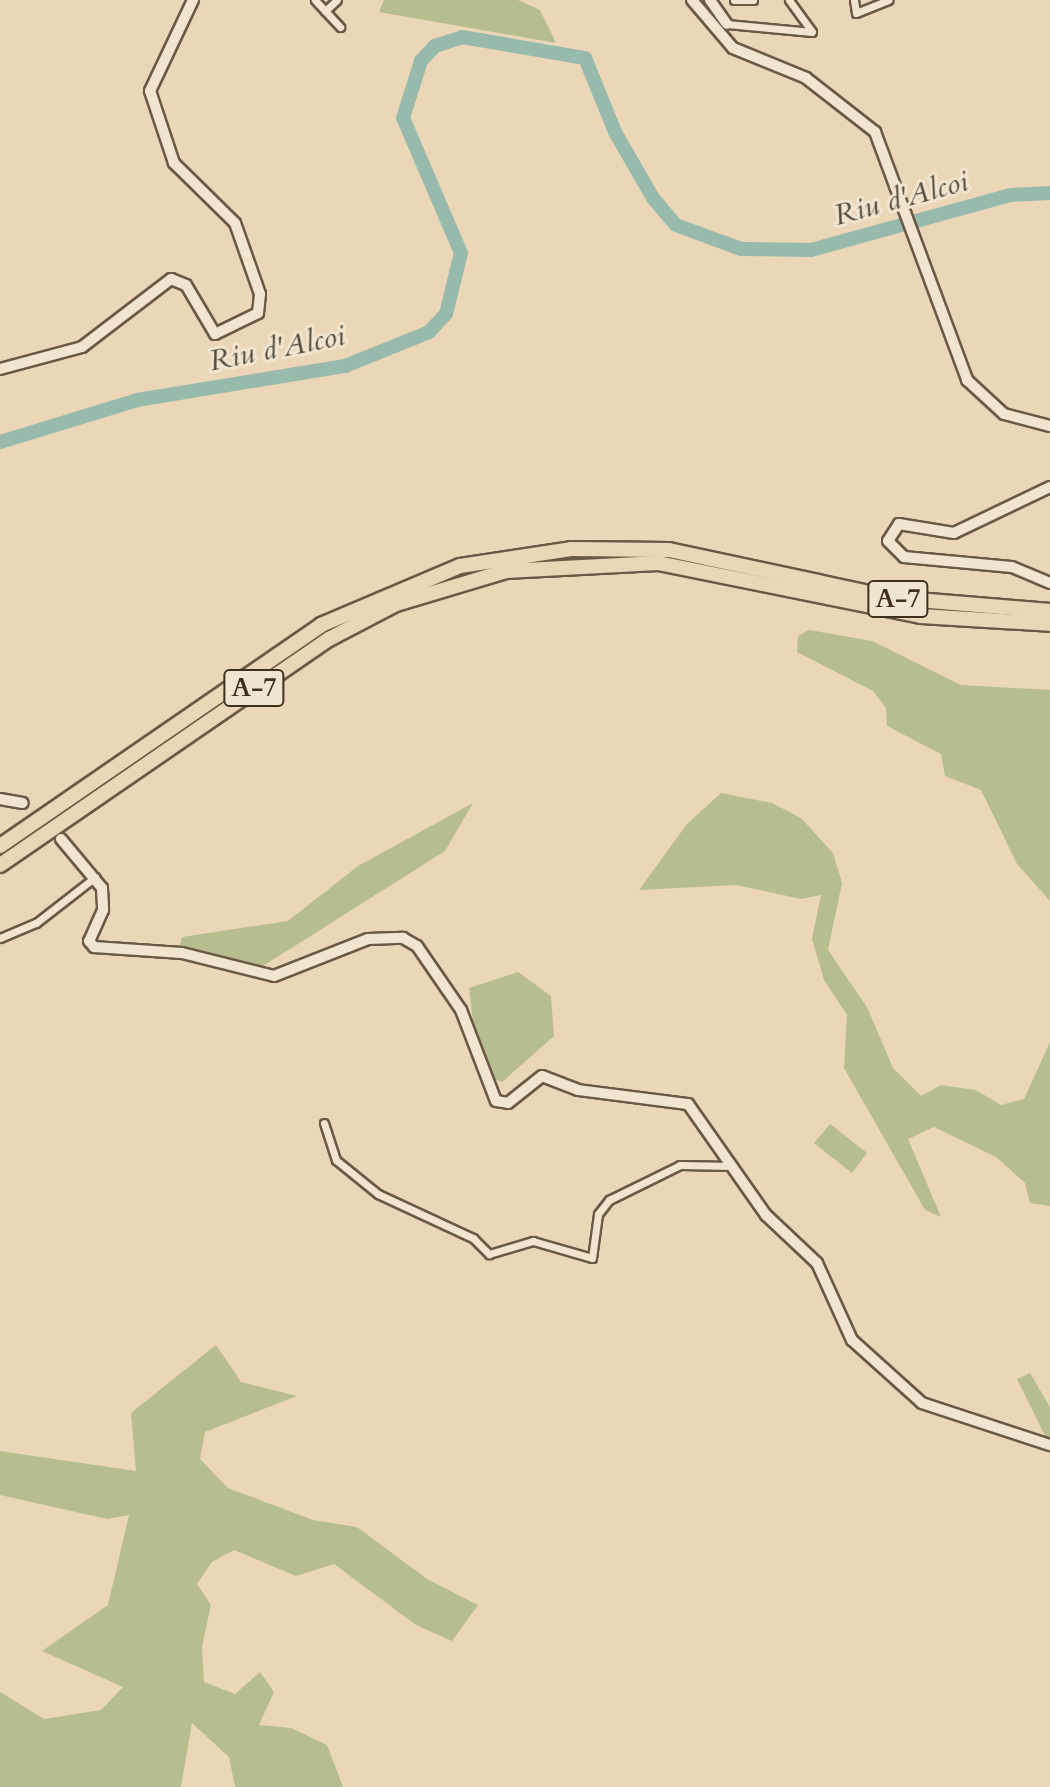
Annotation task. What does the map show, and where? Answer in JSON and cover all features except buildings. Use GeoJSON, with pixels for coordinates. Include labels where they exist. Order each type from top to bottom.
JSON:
{"type":"FeatureCollection","features":[{"type":"Feature","properties":{"kind":"highway","name":"A-7"},"geometry":{"type":"LineString","coordinates":[[0,846],[338,615],[429,575],[535,560],[650,549],[750,564],[893,598],[1050,611]]}},
{"type":"Feature","properties":{"kind":"highway","name":"A-7"},"geometry":{"type":"LineString","coordinates":[[0,865],[346,629],[452,585],[535,560],[628,561],[754,579],[921,616],[1050,624]]}},
{"type":"Feature","properties":{"kind":"street"},"geometry":{"type":"LineString","coordinates":[[0,369],[82,347],[171,279],[186,285],[215,334],[249,323],[260,309],[235,223],[174,163],[150,91],[193,0]]}},
{"type":"Feature","properties":{"kind":"street"},"geometry":{"type":"LineString","coordinates":[[315,0],[340,27]]}},
{"type":"Feature","properties":{"kind":"street"},"geometry":{"type":"LineString","coordinates":[[325,11],[337,0]]}},
{"type":"Feature","properties":{"kind":"street"},"geometry":{"type":"LineString","coordinates":[[692,0],[733,48],[806,78],[875,132],[972,387],[1004,414],[1050,426]]}},
{"type":"Feature","properties":{"kind":"street"},"geometry":{"type":"LineString","coordinates":[[710,0],[727,24],[812,32],[789,0]]}},
{"type":"Feature","properties":{"kind":"street"},"geometry":{"type":"LineString","coordinates":[[734,0],[753,0]]}},
{"type":"Feature","properties":{"kind":"street"},"geometry":{"type":"LineString","coordinates":[[854,0],[856,13],[889,0]]}},
{"type":"Feature","properties":{"kind":"street"},"geometry":{"type":"LineString","coordinates":[[1050,487],[954,533],[899,524],[888,541],[904,557],[1012,567],[1050,583]]}},
{"type":"Feature","properties":{"kind":"street"},"geometry":{"type":"LineString","coordinates":[[0,799],[23,803]]}},
{"type":"Feature","properties":{"kind":"street"},"geometry":{"type":"LineString","coordinates":[[61,839],[96,875],[104,898],[89,941],[94,947],[182,953],[274,976],[368,939],[407,940],[461,1010],[496,1101],[508,1103],[542,1076],[578,1090],[683,1103],[735,1166],[769,1218],[817,1263],[849,1336],[917,1400],[1050,1445]]}},
{"type":"Feature","properties":{"kind":"street"},"geometry":{"type":"LineString","coordinates":[[0,938],[44,917],[96,875]]}},
{"type":"Feature","properties":{"kind":"street"},"geometry":{"type":"LineString","coordinates":[[324,1123],[336,1160],[378,1194],[473,1238],[489,1254],[533,1241],[581,1261],[592,1258],[598,1214],[609,1200],[680,1165],[735,1166]]}},
{"type":"Feature","properties":{"kind":"green space"},"geometry":{"type":"Polygon","coordinates":[[[384,0],[518,0],[540,10],[556,43],[379,12],[384,0]]]}},
{"type":"Feature","properties":{"kind":"green space"},"geometry":{"type":"Polygon","coordinates":[[[809,630],[872,641],[961,685],[1050,690],[1050,901],[1017,864],[981,790],[945,776],[941,754],[887,726],[886,708],[873,691],[797,652],[798,636],[809,630]]]}},
{"type":"Feature","properties":{"kind":"green space"},"geometry":{"type":"Polygon","coordinates":[[[721,793],[772,803],[801,818],[833,853],[842,883],[828,950],[867,1007],[893,1068],[921,1096],[941,1085],[976,1090],[1001,1105],[1024,1099],[1050,1042],[1050,1206],[1030,1203],[1025,1183],[996,1157],[934,1127],[908,1139],[941,1217],[925,1210],[844,1068],[847,1015],[824,980],[812,939],[821,895],[801,899],[736,885],[639,890],[687,824],[721,793]]]}},
{"type":"Feature","properties":{"kind":"green space"},"geometry":{"type":"Polygon","coordinates":[[[473,803],[445,851],[263,966],[179,948],[182,937],[288,921],[358,866],[473,803]]]}},
{"type":"Feature","properties":{"kind":"green space"},"geometry":{"type":"Polygon","coordinates":[[[518,972],[551,996],[554,1036],[502,1082],[479,1072],[469,988],[518,972]]]}},
{"type":"Feature","properties":{"kind":"green space"},"geometry":{"type":"Polygon","coordinates":[[[830,1124],[867,1153],[852,1173],[814,1143],[830,1124]]]}},
{"type":"Feature","properties":{"kind":"green space"},"geometry":{"type":"Polygon","coordinates":[[[216,1345],[241,1382],[297,1396],[205,1432],[200,1459],[228,1488],[313,1520],[357,1527],[427,1579],[478,1605],[452,1641],[416,1625],[334,1564],[296,1576],[234,1550],[212,1562],[197,1584],[211,1605],[202,1646],[204,1682],[235,1694],[260,1672],[274,1692],[259,1725],[291,1728],[327,1745],[343,1787],[235,1787],[229,1757],[192,1723],[181,1787],[0,1787],[0,1692],[44,1719],[101,1710],[123,1687],[42,1651],[108,1605],[129,1515],[107,1519],[0,1495],[0,1451],[136,1471],[131,1413],[216,1345]]]}},
{"type":"Feature","properties":{"kind":"green space"},"geometry":{"type":"Polygon","coordinates":[[[1030,1373],[1050,1407],[1050,1446],[1017,1379],[1030,1373]]]}},
{"type":"Feature","properties":{"kind":"waterway","name":"Riu d'Alcoi"},"geometry":{"type":"LineString","coordinates":[[0,442],[137,400],[345,366],[429,332],[446,314],[461,253],[403,118],[421,61],[435,46],[462,37],[585,58],[615,132],[653,198],[676,225],[741,249],[811,250],[1010,195],[1050,193]]}}]}
